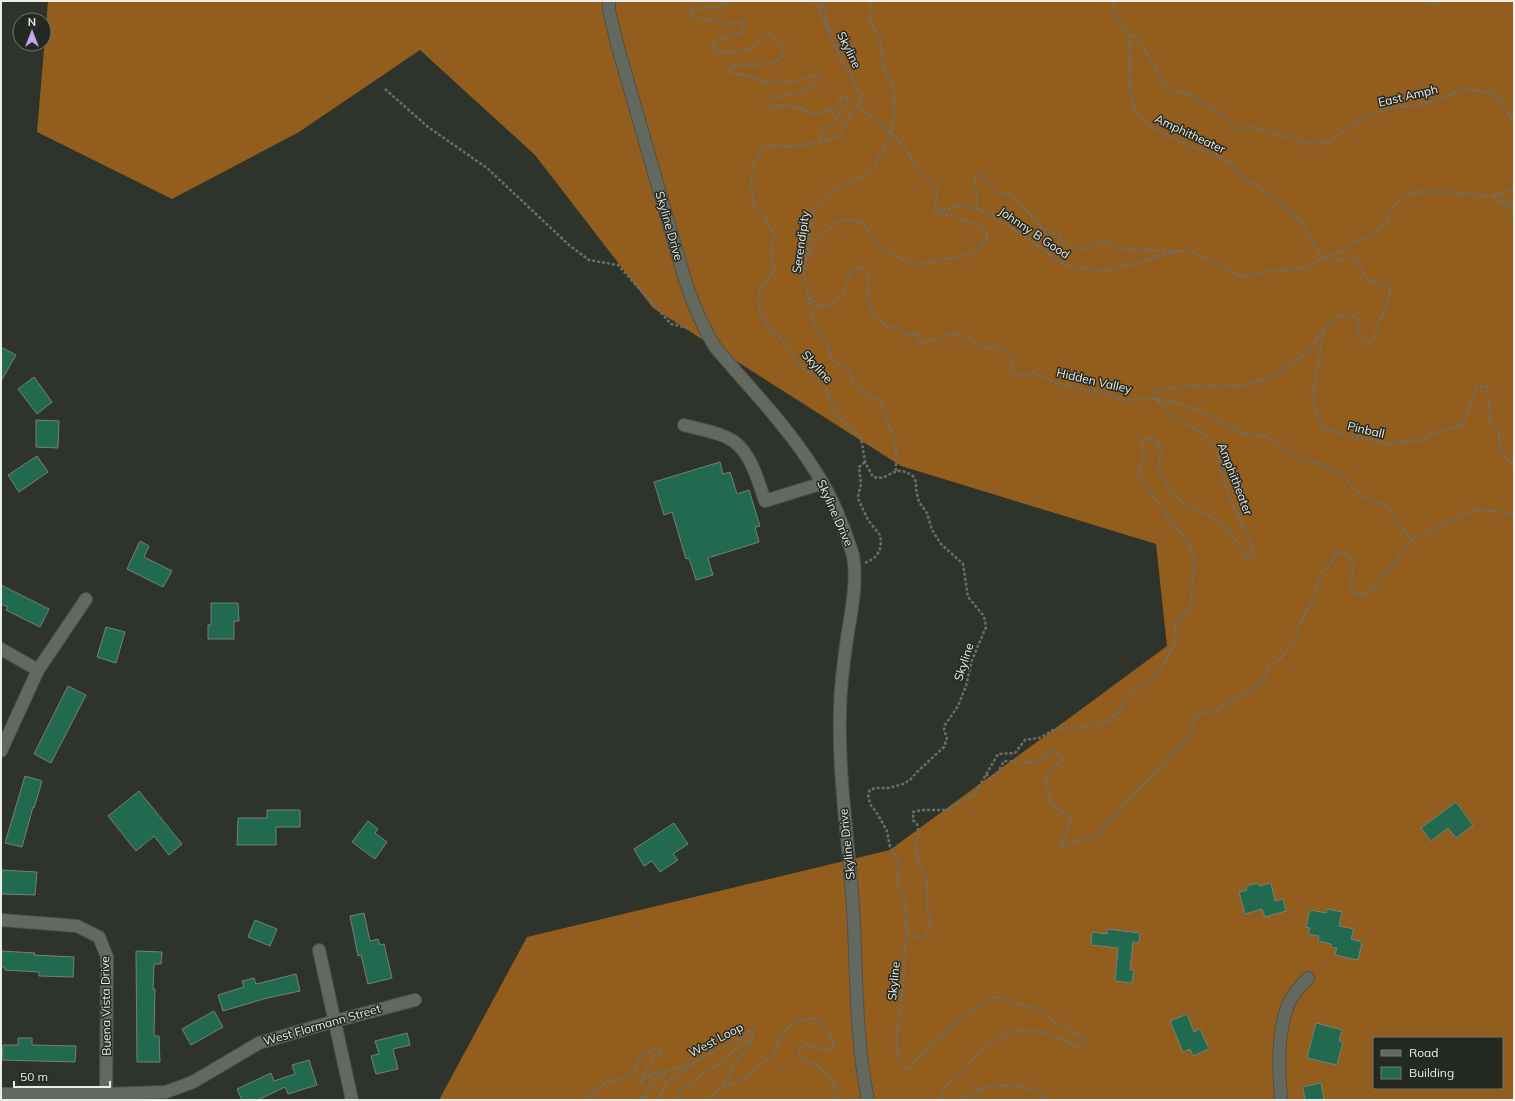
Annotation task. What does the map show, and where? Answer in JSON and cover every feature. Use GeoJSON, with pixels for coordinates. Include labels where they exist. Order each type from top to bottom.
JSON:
{"type":"FeatureCollection","features":[{"type":"Feature","properties":{"kind":"street","name":"Skyline Drive"},"geometry":{"type":"LineString","coordinates":[[609,1],[609,10],[617,44],[685,280],[706,332],[715,347],[795,441],[823,483],[841,522],[852,551],[854,565],[854,589],[841,681],[839,726],[840,764],[852,888],[863,1073],[868,1100]]}},
{"type":"Feature","properties":{"kind":"street"},"geometry":{"type":"LineString","coordinates":[[684,425],[726,437],[739,446],[749,458],[765,500],[823,483]]}},
{"type":"Feature","properties":{"kind":"street"},"geometry":{"type":"LineString","coordinates":[[1,751],[38,670],[86,600]]}},
{"type":"Feature","properties":{"kind":"street"},"geometry":{"type":"LineString","coordinates":[[1,649],[38,670]]}},
{"type":"Feature","properties":{"kind":"street","name":"Buena Vista Drive"},"geometry":{"type":"LineString","coordinates":[[1,920],[77,926],[99,937],[107,957],[106,1097]]}},
{"type":"Feature","properties":{"kind":"street"},"geometry":{"type":"LineString","coordinates":[[319,950],[352,1100]]}},
{"type":"Feature","properties":{"kind":"street"},"geometry":{"type":"LineString","coordinates":[[1281,1100],[1279,1050],[1286,1011],[1296,992],[1308,978]]}},
{"type":"Feature","properties":{"kind":"street","name":"West Flormann Street"},"geometry":{"type":"LineString","coordinates":[[1,1094],[106,1097],[166,1092],[193,1082],[259,1043],[415,1000]]}},
{"type":"Feature","properties":{"kind":"path"},"geometry":{"type":"LineString","coordinates":[[721,1],[725,5]]}},
{"type":"Feature","properties":{"kind":"path"},"geometry":{"type":"LineString","coordinates":[[732,1],[725,5],[716,7],[690,9],[690,15],[698,19],[718,21],[722,25],[742,22],[744,28],[741,33],[714,41],[712,48],[717,52],[742,51],[755,46],[762,37],[769,34],[781,42],[785,48],[783,54],[774,64],[734,65],[729,68],[728,72],[752,77],[767,83],[792,82],[806,79],[814,75],[819,76],[817,83],[811,88],[773,97],[767,102],[772,109],[786,105],[802,109],[813,114],[834,109],[841,96],[846,96],[849,100],[843,106],[840,114],[820,134],[821,142]]}},
{"type":"Feature","properties":{"kind":"path"},"geometry":{"type":"LineString","coordinates":[[815,1],[829,32]]}},
{"type":"Feature","properties":{"kind":"path","name":"Skyline"},"geometry":{"type":"LineString","coordinates":[[820,1],[826,13],[829,32],[836,50],[849,70],[855,85],[862,95],[861,102],[852,110],[840,135],[821,142],[793,146],[778,147],[768,145],[762,147],[753,170],[752,178],[754,207],[765,217],[774,234],[771,255],[774,268],[760,290],[758,301],[760,310],[769,328],[787,344],[799,364],[826,389],[836,414],[859,436],[862,443],[865,462],[873,477],[878,479],[902,470],[913,476],[916,482],[919,502],[927,513],[932,530],[941,544],[963,564],[968,597],[983,615],[986,627],[972,660],[966,686],[958,706],[945,725],[944,730],[947,738],[944,748],[910,780],[903,784],[889,788],[875,788],[870,790],[868,794],[870,804],[877,813],[886,831],[890,848],[899,863],[896,881],[903,895],[907,933],[903,991],[898,1026],[897,1045],[899,1062],[901,1066],[906,1069],[910,1068],[920,1056],[963,1017],[990,998],[999,997],[1012,1003],[1038,1009],[1054,1022],[1081,1036],[1083,1039],[1083,1043],[1077,1047],[1062,1039],[1032,1030],[1017,1030],[1004,1034],[983,1048],[962,1074],[945,1086],[942,1095],[944,1100]]}},
{"type":"Feature","properties":{"kind":"path","name":"Serendipity"},"geometry":{"type":"LineString","coordinates":[[871,1],[872,7],[870,20],[880,40],[884,69],[894,88],[895,109],[890,134],[872,172],[833,190],[814,208],[804,276],[814,323],[826,343],[832,360],[847,369],[857,389],[882,402],[896,445],[896,471]]}},
{"type":"Feature","properties":{"kind":"path"},"geometry":{"type":"LineString","coordinates":[[1113,1],[1114,13],[1130,36]]}},
{"type":"Feature","properties":{"kind":"path"},"geometry":{"type":"LineString","coordinates":[[1429,1],[1434,5],[1439,1]]}},
{"type":"Feature","properties":{"kind":"path","name":"East Amph"},"geometry":{"type":"LineString","coordinates":[[1130,36],[1139,39],[1167,89],[1194,96],[1220,113],[1238,130],[1251,127],[1311,144],[1330,142],[1343,131],[1371,114],[1392,108],[1423,104],[1467,89],[1495,94],[1512,119],[1514,119]]}},
{"type":"Feature","properties":{"kind":"path","name":"Amphitheater"},"geometry":{"type":"LineString","coordinates":[[1130,36],[1130,90],[1136,113],[1149,126],[1202,151],[1230,162],[1243,177],[1264,191],[1302,221],[1322,258]]}},
{"type":"Feature","properties":{"kind":"path"},"geometry":{"type":"LineString","coordinates":[[385,89],[428,127],[487,168],[569,245],[589,260],[618,265],[670,324],[706,332]]}},
{"type":"Feature","properties":{"kind":"path"},"geometry":{"type":"LineString","coordinates":[[806,257],[815,243],[835,223],[849,220],[863,223],[871,236],[883,250],[916,265],[966,255],[981,248],[988,235],[983,227],[948,214],[934,212],[938,189],[915,166],[905,148],[896,137],[890,134],[884,126],[858,105]]}},
{"type":"Feature","properties":{"kind":"path"},"geometry":{"type":"LineString","coordinates":[[977,209],[976,178],[980,174],[996,193],[1010,195],[1042,228],[1059,235],[1065,245],[1084,250],[1098,243],[1107,242],[1119,249],[1177,251]]}},
{"type":"Feature","properties":{"kind":"path"},"geometry":{"type":"LineString","coordinates":[[1492,196],[1514,189]]}},
{"type":"Feature","properties":{"kind":"path","name":"Johnny B Good"},"geometry":{"type":"LineString","coordinates":[[934,212],[963,205],[991,214],[1067,266],[1102,271],[1134,264],[1177,251],[1190,251],[1217,263],[1240,276],[1308,268],[1322,258],[1345,250],[1356,241],[1369,237],[1383,227],[1396,202],[1415,192],[1448,192],[1492,196]]}},
{"type":"Feature","properties":{"kind":"path"},"geometry":{"type":"LineString","coordinates":[[1492,196],[1514,210]]}},
{"type":"Feature","properties":{"kind":"path"},"geometry":{"type":"LineString","coordinates":[[1500,200],[1514,204]]}},
{"type":"Feature","properties":{"kind":"path"},"geometry":{"type":"LineString","coordinates":[[1155,399],[1158,390],[1185,386],[1241,386],[1270,378],[1310,350],[1324,328],[1338,317],[1356,316],[1360,338],[1370,344],[1390,293],[1389,285],[1369,281],[1356,259],[1336,260],[1322,258]]}},
{"type":"Feature","properties":{"kind":"path","name":"Hidden Valley"},"geometry":{"type":"LineString","coordinates":[[809,297],[818,305],[832,305],[844,292],[849,276],[859,267],[868,275],[868,294],[872,313],[888,327],[900,326],[906,336],[917,334],[920,343],[937,340],[954,333],[970,338],[982,348],[996,346],[1012,356],[1012,373],[1026,376],[1033,372],[1058,384],[1095,391],[1124,400],[1155,399],[1175,402],[1211,416],[1242,433],[1266,436],[1299,459],[1323,465],[1342,475],[1363,497],[1385,505],[1412,540]]}},
{"type":"Feature","properties":{"kind":"path","name":"Pinball"},"geometry":{"type":"LineString","coordinates":[[1324,328],[1312,399],[1322,427],[1349,436],[1373,440],[1385,444],[1424,440],[1432,433],[1463,424],[1476,388],[1487,386],[1491,425],[1498,432],[1499,450],[1506,460],[1514,464]]}},
{"type":"Feature","properties":{"kind":"path","name":"Amphitheater"},"geometry":{"type":"LineString","coordinates":[[907,933],[919,939],[926,935],[930,927],[927,901],[927,878],[918,865],[916,845],[919,833],[917,824],[913,820],[913,812],[922,810],[947,810],[974,795],[998,754],[1015,753],[1025,740],[1039,738],[1054,729],[1076,728],[1108,721],[1121,710],[1127,695],[1149,682],[1165,662],[1175,644],[1175,621],[1184,615],[1190,608],[1195,561],[1188,544],[1137,474],[1144,458],[1142,443],[1148,438],[1158,441],[1161,450],[1158,469],[1166,483],[1181,502],[1220,521],[1235,539],[1243,555],[1247,559],[1253,557],[1253,547],[1229,497],[1214,445],[1205,434],[1176,419],[1155,399]]}},
{"type":"Feature","properties":{"kind":"path"},"geometry":{"type":"LineString","coordinates":[[854,565],[865,563],[873,559],[880,549],[881,542],[876,529],[868,520],[858,496],[860,484],[859,467],[865,462]]}},
{"type":"Feature","properties":{"kind":"path"},"geometry":{"type":"LineString","coordinates":[[986,774],[991,779],[997,774],[1004,761],[1034,763],[1053,751],[1060,754],[1062,760],[1046,777],[1051,804],[1071,819],[1060,847],[1097,836],[1132,795],[1155,773],[1188,736],[1195,716],[1216,710],[1246,693],[1263,680],[1268,667],[1280,659],[1296,639],[1299,625],[1313,600],[1321,572],[1334,560],[1337,552],[1348,554],[1355,563],[1350,582],[1351,592],[1363,595],[1379,585],[1384,575],[1412,540],[1473,510],[1496,511],[1514,514]]}},
{"type":"Feature","properties":{"kind":"path"},"geometry":{"type":"LineString","coordinates":[[707,1100],[724,1087],[745,1078],[775,1053],[782,1033],[794,1022],[813,1018],[826,1026],[834,1042],[831,1049],[820,1049],[806,1044],[799,1050],[800,1059],[816,1064],[833,1082],[840,1100]]}},
{"type":"Feature","properties":{"kind":"path","name":"West Loop"},"geometry":{"type":"LineString","coordinates":[[635,1100],[645,1096],[655,1080],[669,1070],[693,1063],[742,1037],[750,1030],[754,1034],[752,1040],[737,1059],[724,1087]]}},
{"type":"Feature","properties":{"kind":"path"},"geometry":{"type":"LineString","coordinates":[[675,1100],[683,1087],[693,1082],[703,1073],[722,1063],[742,1044],[752,1040]]}},
{"type":"Feature","properties":{"kind":"path"},"geometry":{"type":"LineString","coordinates":[[583,1100],[607,1082],[621,1080],[635,1069],[642,1054],[658,1048],[661,1051],[654,1057],[639,1083],[654,1074],[669,1070]]}},
{"type":"Feature","properties":{"kind":"path"},"geometry":{"type":"LineString","coordinates":[[657,1100],[663,1090],[664,1082],[680,1075],[693,1063]]}},
{"type":"Feature","properties":{"kind":"path"},"geometry":{"type":"LineString","coordinates":[[958,1100],[973,1092],[999,1086],[1028,1089],[1036,1092],[1048,1100]]}},
{"type":"Feature","properties":{"kind":"shaded area"},"geometry":{"type":"Polygon","coordinates":[[[48,1],[1514,1],[1514,1100],[439,1100],[527,937],[890,850],[1167,646],[1156,544],[901,466],[653,308],[535,155],[420,50],[299,132],[172,199],[37,132],[44,52],[52,52],[52,12],[47,12],[48,1]]]}},
{"type":"Feature","properties":{"kind":"building"},"geometry":{"type":"Polygon","coordinates":[[[1,347],[16,355],[1,381],[1,347]]]}},
{"type":"Feature","properties":{"kind":"building"},"geometry":{"type":"Polygon","coordinates":[[[34,377],[52,402],[37,414],[18,389],[34,377]]]}},
{"type":"Feature","properties":{"kind":"building"},"geometry":{"type":"Polygon","coordinates":[[[36,420],[59,421],[58,448],[36,447],[36,420]]]}},
{"type":"Feature","properties":{"kind":"building"},"geometry":{"type":"Polygon","coordinates":[[[37,456],[48,472],[19,492],[8,475],[37,456]]]}},
{"type":"Feature","properties":{"kind":"building"},"geometry":{"type":"Polygon","coordinates":[[[720,462],[723,474],[730,472],[737,494],[749,490],[760,526],[755,527],[759,542],[708,558],[713,575],[696,580],[689,558],[686,559],[672,512],[664,515],[654,482],[720,462]]]}},
{"type":"Feature","properties":{"kind":"building"},"geometry":{"type":"Polygon","coordinates":[[[140,541],[149,546],[144,557],[172,571],[163,587],[127,569],[140,541]]]}},
{"type":"Feature","properties":{"kind":"building"},"geometry":{"type":"Polygon","coordinates":[[[1,585],[49,609],[40,627],[6,610],[8,607],[1,604],[1,585]]]}},
{"type":"Feature","properties":{"kind":"building"},"geometry":{"type":"Polygon","coordinates":[[[211,603],[238,603],[239,621],[234,621],[234,639],[208,639],[208,625],[211,625],[211,603]]]}},
{"type":"Feature","properties":{"kind":"building"},"geometry":{"type":"Polygon","coordinates":[[[106,627],[125,632],[116,663],[97,657],[106,627]]]}},
{"type":"Feature","properties":{"kind":"building"},"geometry":{"type":"Polygon","coordinates":[[[68,686],[86,695],[51,763],[34,754],[68,686]]]}},
{"type":"Feature","properties":{"kind":"building"},"geometry":{"type":"Polygon","coordinates":[[[25,776],[42,781],[22,847],[5,843],[25,776]]]}},
{"type":"Feature","properties":{"kind":"building"},"geometry":{"type":"Polygon","coordinates":[[[139,791],[182,844],[169,855],[154,836],[136,851],[108,816],[139,791]]]}},
{"type":"Feature","properties":{"kind":"building"},"geometry":{"type":"Polygon","coordinates":[[[1456,802],[1473,825],[1456,838],[1448,828],[1431,841],[1421,828],[1456,802]]]}},
{"type":"Feature","properties":{"kind":"building"},"geometry":{"type":"Polygon","coordinates":[[[267,810],[300,810],[300,827],[276,827],[276,845],[237,845],[238,818],[267,818],[267,810]]]}},
{"type":"Feature","properties":{"kind":"building"},"geometry":{"type":"Polygon","coordinates":[[[368,821],[378,829],[375,833],[387,842],[375,859],[352,842],[368,821]]]}},
{"type":"Feature","properties":{"kind":"building"},"geometry":{"type":"Polygon","coordinates":[[[674,823],[688,844],[673,854],[678,860],[660,872],[652,861],[644,866],[634,849],[674,823]]]}},
{"type":"Feature","properties":{"kind":"building"},"geometry":{"type":"Polygon","coordinates":[[[1,870],[37,872],[35,895],[1,894],[1,870]]]}},
{"type":"Feature","properties":{"kind":"building"},"geometry":{"type":"Polygon","coordinates":[[[1258,883],[1259,886],[1271,883],[1275,901],[1283,899],[1286,911],[1265,917],[1262,909],[1245,914],[1239,892],[1247,890],[1246,886],[1258,883]]]}},
{"type":"Feature","properties":{"kind":"building"},"geometry":{"type":"Polygon","coordinates":[[[1327,909],[1342,912],[1339,926],[1354,929],[1351,939],[1362,942],[1358,960],[1335,955],[1337,948],[1331,947],[1331,944],[1318,941],[1319,936],[1308,934],[1310,928],[1306,927],[1310,910],[1326,913],[1327,909]]]}},
{"type":"Feature","properties":{"kind":"building"},"geometry":{"type":"Polygon","coordinates":[[[364,913],[370,941],[378,939],[380,945],[384,944],[392,978],[368,984],[361,955],[358,956],[350,916],[364,913]]]}},
{"type":"Feature","properties":{"kind":"building"},"geometry":{"type":"Polygon","coordinates":[[[255,920],[277,929],[270,946],[248,937],[255,920]]]}},
{"type":"Feature","properties":{"kind":"building"},"geometry":{"type":"Polygon","coordinates":[[[1107,929],[1140,933],[1139,943],[1133,942],[1130,970],[1134,970],[1132,983],[1115,981],[1118,948],[1091,945],[1092,932],[1107,934],[1107,929]]]}},
{"type":"Feature","properties":{"kind":"building"},"geometry":{"type":"Polygon","coordinates":[[[1,951],[35,953],[34,955],[74,957],[73,977],[39,976],[39,972],[5,970],[5,967],[1,967],[1,951]]]}},
{"type":"Feature","properties":{"kind":"building"},"geometry":{"type":"Polygon","coordinates":[[[136,951],[162,952],[161,964],[154,964],[153,989],[155,989],[154,1036],[159,1036],[160,1062],[137,1062],[136,951]]]}},
{"type":"Feature","properties":{"kind":"building"},"geometry":{"type":"Polygon","coordinates":[[[296,974],[300,991],[267,998],[223,1011],[218,995],[244,987],[242,981],[254,978],[256,984],[296,974]]]}},
{"type":"Feature","properties":{"kind":"building"},"geometry":{"type":"Polygon","coordinates":[[[214,1011],[223,1027],[191,1045],[182,1029],[214,1011]]]}},
{"type":"Feature","properties":{"kind":"building"},"geometry":{"type":"Polygon","coordinates":[[[1187,1014],[1194,1032],[1200,1029],[1209,1049],[1193,1056],[1190,1049],[1183,1052],[1170,1021],[1187,1014]]]}},
{"type":"Feature","properties":{"kind":"building"},"geometry":{"type":"Polygon","coordinates":[[[1316,1023],[1342,1030],[1339,1041],[1343,1042],[1337,1065],[1307,1058],[1316,1023]]]}},
{"type":"Feature","properties":{"kind":"building"},"geometry":{"type":"Polygon","coordinates":[[[407,1033],[410,1045],[393,1049],[398,1069],[376,1074],[371,1056],[379,1054],[375,1041],[407,1033]]]}},
{"type":"Feature","properties":{"kind":"building"},"geometry":{"type":"Polygon","coordinates":[[[18,1038],[32,1038],[32,1045],[76,1046],[75,1062],[2,1060],[3,1045],[18,1045],[18,1038]]]}},
{"type":"Feature","properties":{"kind":"building"},"geometry":{"type":"Polygon","coordinates":[[[309,1060],[317,1085],[288,1094],[285,1087],[258,1100],[242,1100],[237,1089],[271,1073],[274,1081],[295,1074],[292,1065],[309,1060]]]}},
{"type":"Feature","properties":{"kind":"building"},"geometry":{"type":"Polygon","coordinates":[[[1321,1083],[1324,1100],[1305,1100],[1303,1087],[1321,1083]]]}}]}
